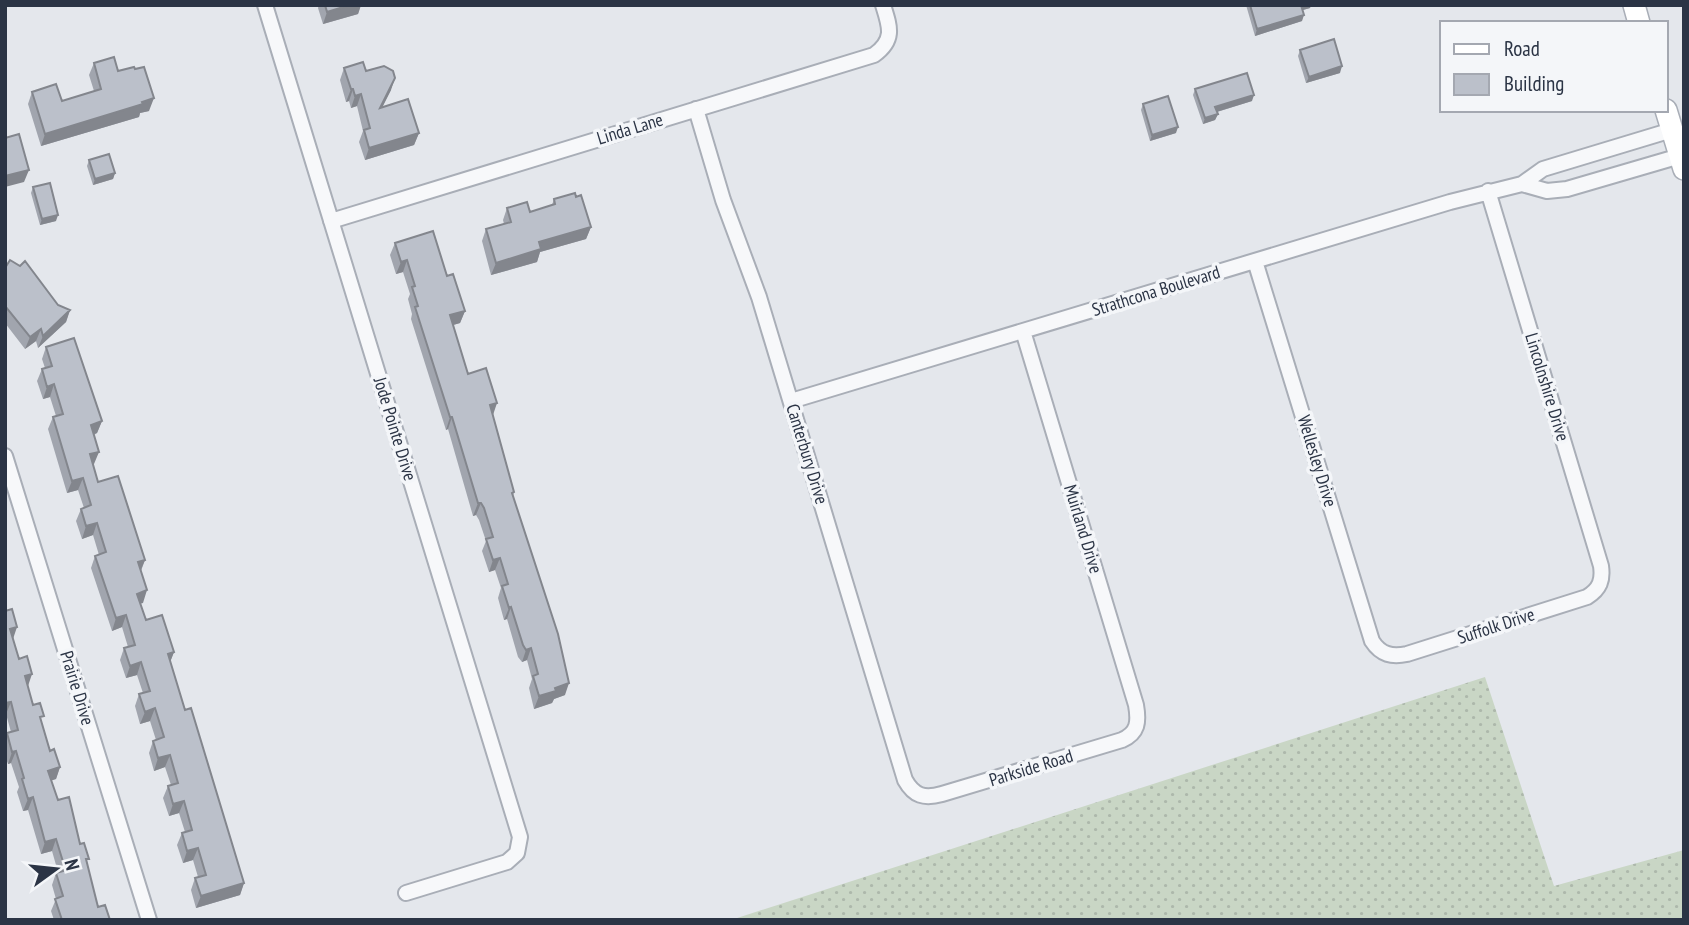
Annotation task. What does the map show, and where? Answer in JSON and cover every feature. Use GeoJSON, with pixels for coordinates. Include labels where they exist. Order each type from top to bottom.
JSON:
{"type":"FeatureCollection","features":[{"type":"Feature","properties":{"kind":"main road"},"geometry":{"type":"LineString","coordinates":[[1669,120],[1682,162]]}},
{"type":"Feature","properties":{"kind":"street","name":"Jode Pointe Drive"},"geometry":{"type":"LineString","coordinates":[[265,5],[520,837],[517,853],[507,862],[406,893]]}},
{"type":"Feature","properties":{"kind":"street","name":"Linda Lane"},"geometry":{"type":"LineString","coordinates":[[331,222],[874,55],[884,48],[889,37],[890,25],[883,5]]}},
{"type":"Feature","properties":{"kind":"street","name":"Canterbury Drive"},"geometry":{"type":"LineString","coordinates":[[696,108],[723,200],[759,297],[905,779],[911,790],[920,796]]}},
{"type":"Feature","properties":{"kind":"street","name":"Strathcona Boulevard"},"geometry":{"type":"LineString","coordinates":[[791,401],[1488,191],[1522,184],[1544,169],[1589,155],[1669,120]]}},
{"type":"Feature","properties":{"kind":"street"},"geometry":{"type":"LineString","coordinates":[[1589,155],[1596,181]]}},
{"type":"Feature","properties":{"kind":"street","name":"Strathcona Boulevard"},"geometry":{"type":"LineString","coordinates":[[1522,184],[1547,191],[1567,189],[1682,162]]}},
{"type":"Feature","properties":{"kind":"street","name":"Lincolnshire Drive"},"geometry":{"type":"LineString","coordinates":[[1488,191],[1601,566],[1601,584]]}},
{"type":"Feature","properties":{"kind":"street","name":"Wellesley Drive"},"geometry":{"type":"LineString","coordinates":[[1255,261],[1372,641],[1378,650],[1387,655]]}},
{"type":"Feature","properties":{"kind":"street","name":"Muirland Drive"},"geometry":{"type":"LineString","coordinates":[[1023,331],[1136,705],[1137,727]]}},
{"type":"Feature","properties":{"kind":"street","name":"Prairie Drive"},"geometry":{"type":"LineString","coordinates":[[5,456],[149,920]]}},
{"type":"Feature","properties":{"kind":"street","name":"Suffolk Drive"},"geometry":{"type":"LineString","coordinates":[[1387,655],[1407,654],[1587,597],[1601,584]]}},
{"type":"Feature","properties":{"kind":"street","name":"Parkside Road"},"geometry":{"type":"LineString","coordinates":[[920,796],[942,794],[1122,740],[1131,736],[1137,727]]}},
{"type":"Feature","properties":{"kind":"green space"},"geometry":{"type":"Polygon","coordinates":[[[1485,677],[1554,886],[1684,850],[1684,920],[731,920],[1485,677]]]}},
{"type":"Feature","properties":{"kind":"building"},"geometry":{"type":"Polygon","coordinates":[[[325,5],[350,5],[327,12],[325,5]]]}},
{"type":"Feature","properties":{"kind":"building"},"geometry":{"type":"Polygon","coordinates":[[[1250,5],[1301,5],[1304,15],[1257,29],[1250,5]]]}},
{"type":"Feature","properties":{"kind":"building"},"geometry":{"type":"Polygon","coordinates":[[[1334,39],[1342,66],[1309,77],[1300,50],[1334,39]]]}},
{"type":"Feature","properties":{"kind":"building"},"geometry":{"type":"Polygon","coordinates":[[[114,57],[118,71],[144,67],[154,98],[142,102],[143,104],[45,134],[32,92],[56,84],[62,101],[101,89],[94,63],[114,57]]]}},
{"type":"Feature","properties":{"kind":"building"},"geometry":{"type":"Polygon","coordinates":[[[363,62],[366,71],[384,66],[393,71],[395,78],[380,108],[408,99],[419,133],[369,148],[364,130],[370,128],[361,94],[355,96],[344,68],[363,62]]]}},
{"type":"Feature","properties":{"kind":"building"},"geometry":{"type":"Polygon","coordinates":[[[1247,73],[1254,95],[1215,107],[1218,114],[1205,118],[1195,89],[1247,73]]]}},
{"type":"Feature","properties":{"kind":"building"},"geometry":{"type":"Polygon","coordinates":[[[1168,96],[1178,127],[1152,135],[1143,104],[1168,96]]]}},
{"type":"Feature","properties":{"kind":"building"},"geometry":{"type":"Polygon","coordinates":[[[19,134],[29,170],[5,176],[5,138],[19,134]]]}},
{"type":"Feature","properties":{"kind":"building"},"geometry":{"type":"Polygon","coordinates":[[[109,154],[115,173],[95,179],[89,160],[109,154]]]}},
{"type":"Feature","properties":{"kind":"building"},"geometry":{"type":"Polygon","coordinates":[[[50,183],[58,215],[42,219],[33,187],[50,183]]]}},
{"type":"Feature","properties":{"kind":"building"},"geometry":{"type":"Polygon","coordinates":[[[575,193],[576,197],[581,195],[591,227],[539,242],[541,249],[496,263],[486,229],[511,222],[507,208],[527,202],[530,212],[555,204],[554,199],[575,193]]]}},
{"type":"Feature","properties":{"kind":"building"},"geometry":{"type":"Polygon","coordinates":[[[433,231],[447,276],[453,274],[465,311],[450,315],[468,374],[486,368],[497,403],[490,405],[514,492],[512,493],[558,634],[569,683],[555,688],[556,691],[539,696],[533,676],[538,674],[531,648],[526,650],[523,645],[511,607],[509,608],[502,586],[508,584],[500,558],[493,560],[486,539],[493,537],[484,508],[478,503],[415,307],[418,306],[412,287],[415,286],[407,260],[401,262],[395,243],[433,231]]]}},
{"type":"Feature","properties":{"kind":"building"},"geometry":{"type":"Polygon","coordinates":[[[10,260],[20,266],[25,261],[58,305],[70,310],[43,336],[41,329],[30,337],[5,306],[5,268],[10,260]]]}},
{"type":"Feature","properties":{"kind":"building"},"geometry":{"type":"Polygon","coordinates":[[[74,338],[102,421],[91,425],[99,452],[90,454],[98,482],[118,476],[145,560],[138,562],[147,590],[137,594],[146,620],[162,615],[174,652],[168,654],[185,710],[191,708],[244,883],[201,896],[195,878],[206,875],[198,848],[187,851],[182,833],[192,830],[184,801],[173,804],[168,786],[178,783],[170,755],[158,758],[153,741],[164,737],[155,708],[145,712],[139,694],[150,691],[141,662],[130,666],[124,648],[135,645],[126,615],[116,618],[95,556],[106,552],[97,523],[86,526],[81,509],[91,505],[83,478],[72,481],[53,417],[63,414],[54,384],[47,387],[42,369],[52,366],[46,347],[74,338]]]}},
{"type":"Feature","properties":{"kind":"building"},"geometry":{"type":"Polygon","coordinates":[[[12,609],[17,627],[10,629],[19,659],[27,656],[32,674],[25,676],[33,705],[40,703],[44,716],[40,717],[50,751],[54,749],[60,767],[48,771],[58,800],[69,797],[80,844],[84,843],[89,859],[86,859],[98,907],[105,905],[110,920],[62,920],[55,899],[63,896],[56,873],[63,871],[64,865],[56,839],[45,842],[33,797],[28,799],[16,751],[12,752],[7,733],[18,730],[11,702],[5,703],[5,611],[12,609]]]}}]}
